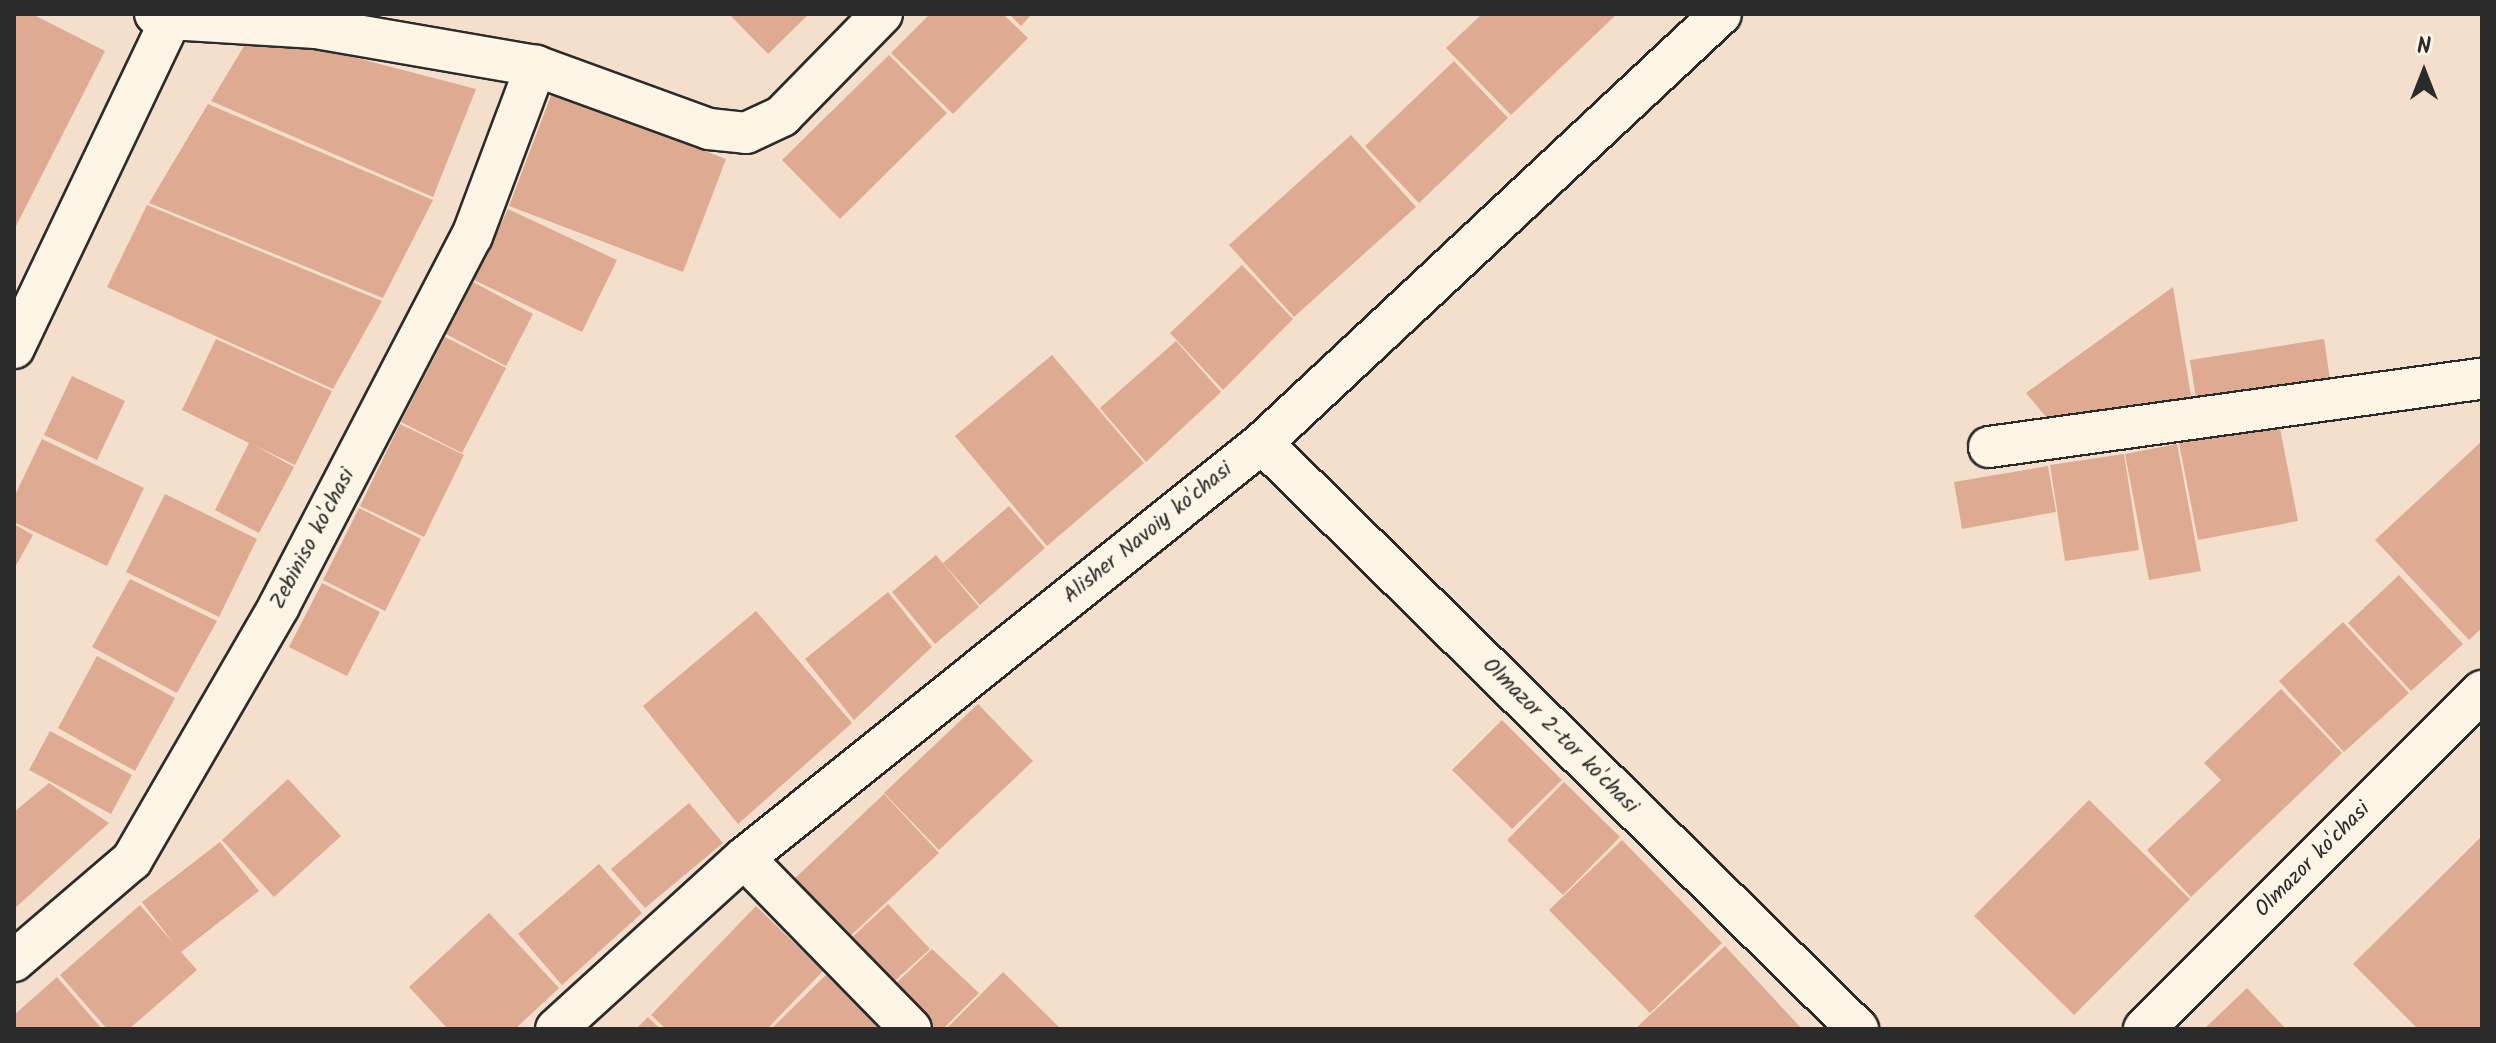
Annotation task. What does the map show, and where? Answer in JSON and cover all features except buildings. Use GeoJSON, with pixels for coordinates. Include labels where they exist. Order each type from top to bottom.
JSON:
{"type":"FeatureCollection","features":[{"type":"Feature","properties":{"kind":"street"},"geometry":{"type":"LineString","coordinates":[[14,348],[166,16],[320,21],[536,66],[709,129],[746,133],[782,116],[882,14]]}},
{"type":"Feature","properties":{"kind":"street","name":"Alisher Navoiy ko'chasi"},"geometry":{"type":"LineString","coordinates":[[556,1029],[744,858],[1262,443],[1721,14]]}},
{"type":"Feature","properties":{"kind":"street","name":"Zebiniso ko'chasi"},"geometry":{"type":"LineString","coordinates":[[14,961],[132,860],[279,606],[472,236],[536,66]]}},
{"type":"Feature","properties":{"kind":"street"},"geometry":{"type":"LineString","coordinates":[[1989,447],[2482,379]]}},
{"type":"Feature","properties":{"kind":"street","name":"Olmazor 2-tor ko'chasi"},"geometry":{"type":"LineString","coordinates":[[1262,443],[1858,1029]]}},
{"type":"Feature","properties":{"kind":"street","name":"Olmazor ko'chasi"},"geometry":{"type":"LineString","coordinates":[[2144,1029],[2482,691]]}},
{"type":"Feature","properties":{"kind":"street"},"geometry":{"type":"LineString","coordinates":[[744,858],[911,1029]]}}]}
